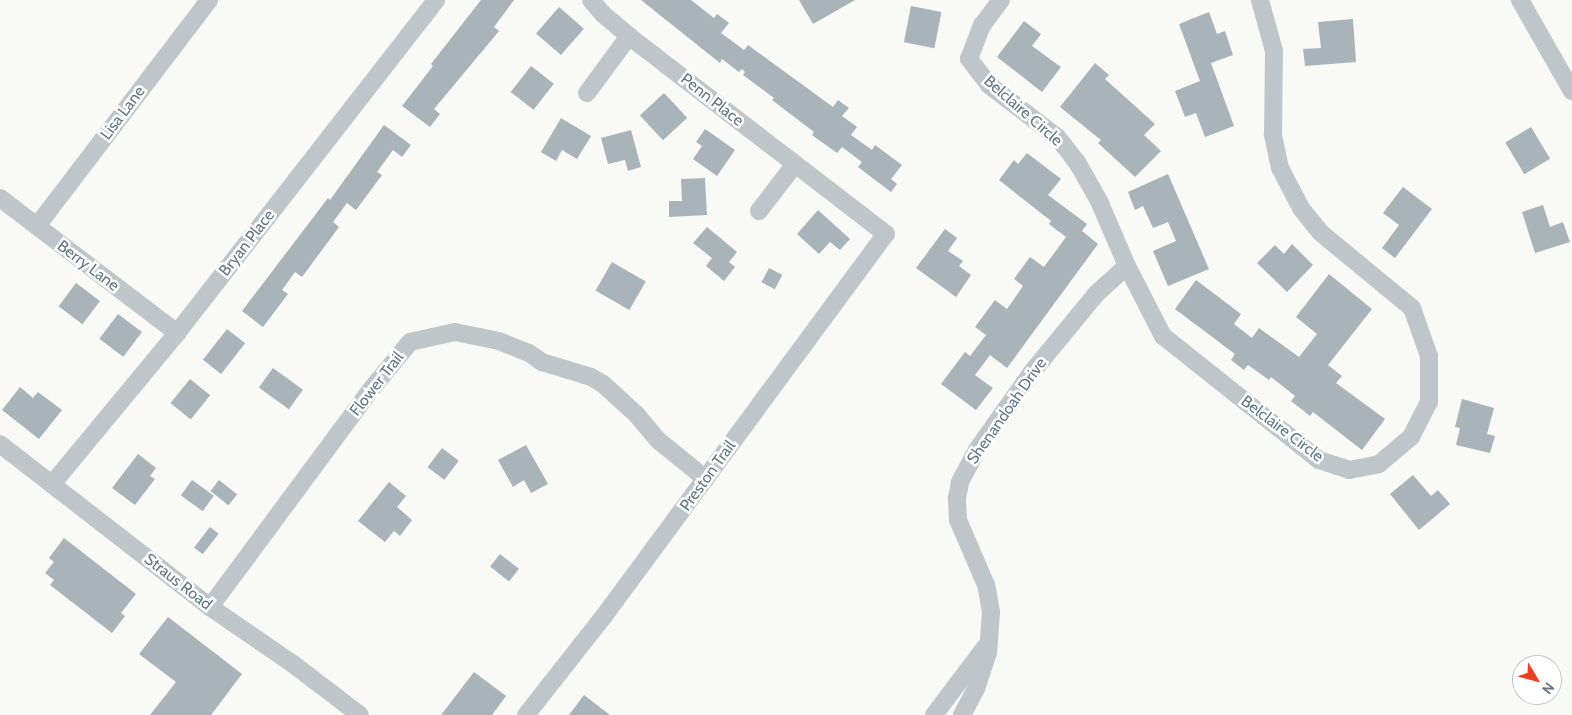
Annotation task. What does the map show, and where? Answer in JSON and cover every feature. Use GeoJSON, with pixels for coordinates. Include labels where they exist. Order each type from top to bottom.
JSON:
{"type":"FeatureCollection","features":[{"type":"Feature","properties":{"kind":"street","name":"Lisa Lane"},"geometry":{"type":"LineString","coordinates":[[37,226],[209,0]]}},
{"type":"Feature","properties":{"kind":"street","name":"Bryan Place"},"geometry":{"type":"LineString","coordinates":[[53,483],[177,332],[436,0]]}},
{"type":"Feature","properties":{"kind":"street","name":"Penn Place"},"geometry":{"type":"LineString","coordinates":[[591,0],[602,14],[629,36],[886,234]]}},
{"type":"Feature","properties":{"kind":"street","name":"Belclaire Circle"},"geometry":{"type":"LineString","coordinates":[[1001,0],[982,25],[968,59],[989,85],[1058,138],[1077,162],[1099,201],[1127,266],[1163,336],[1319,460],[1349,470],[1379,464],[1411,437],[1429,402],[1429,356],[1412,308],[1321,233],[1301,208],[1280,168],[1272,134],[1274,52],[1260,0]]}},
{"type":"Feature","properties":{"kind":"street"},"geometry":{"type":"LineString","coordinates":[[1520,0],[1572,91]]}},
{"type":"Feature","properties":{"kind":"street"},"geometry":{"type":"LineString","coordinates":[[586,93],[629,36]]}},
{"type":"Feature","properties":{"kind":"street"},"geometry":{"type":"LineString","coordinates":[[758,211],[795,164]]}},
{"type":"Feature","properties":{"kind":"street","name":"Berry Lane"},"geometry":{"type":"LineString","coordinates":[[0,198],[177,332]]}},
{"type":"Feature","properties":{"kind":"street","name":"Preston Trail"},"geometry":{"type":"LineString","coordinates":[[526,715],[610,609],[886,234]]}},
{"type":"Feature","properties":{"kind":"street","name":"Shenandoah Drive"},"geometry":{"type":"LineString","coordinates":[[962,715],[981,676],[990,639],[991,612],[986,585],[958,520],[957,498],[960,482],[977,450],[1032,372],[1097,293],[1127,266]]}},
{"type":"Feature","properties":{"kind":"street","name":"Flower Trail"},"geometry":{"type":"LineString","coordinates":[[210,607],[373,387],[410,342],[455,332],[482,337],[500,341],[529,353],[542,362],[591,377],[603,384],[636,414],[659,441],[706,479]]}},
{"type":"Feature","properties":{"kind":"street","name":"Straus Road"},"geometry":{"type":"LineString","coordinates":[[0,444],[53,483],[210,607],[293,664],[360,715]]}},
{"type":"Feature","properties":{"kind":"street"},"geometry":{"type":"LineString","coordinates":[[934,715],[990,639]]}},
{"type":"Feature","properties":{"kind":"building"},"geometry":{"type":"Polygon","coordinates":[[[481,0],[514,0],[494,27],[499,31],[434,109],[440,114],[430,127],[402,106],[433,66],[431,64],[481,0]]]}},
{"type":"Feature","properties":{"kind":"building"},"geometry":{"type":"Polygon","coordinates":[[[641,0],[691,0],[714,18],[717,14],[729,23],[721,33],[744,50],[748,45],[833,107],[838,100],[849,108],[842,116],[857,127],[851,135],[872,150],[875,145],[902,165],[891,179],[897,184],[891,192],[858,167],[862,162],[842,147],[837,153],[812,135],[814,132],[743,75],[745,72],[742,69],[739,72],[722,59],[720,63],[641,0]]]}},
{"type":"Feature","properties":{"kind":"building"},"geometry":{"type":"Polygon","coordinates":[[[799,0],[855,0],[813,24],[799,0]]]}},
{"type":"Feature","properties":{"kind":"building"},"geometry":{"type":"Polygon","coordinates":[[[911,6],[941,12],[934,48],[904,42],[911,6]]]}},
{"type":"Feature","properties":{"kind":"building"},"geometry":{"type":"Polygon","coordinates":[[[559,7],[584,29],[561,55],[536,33],[559,7]]]}},
{"type":"Feature","properties":{"kind":"building"},"geometry":{"type":"Polygon","coordinates":[[[1209,12],[1217,34],[1225,31],[1233,55],[1211,63],[1234,126],[1205,137],[1196,113],[1185,117],[1175,91],[1200,81],[1179,24],[1209,12]]]}},
{"type":"Feature","properties":{"kind":"building"},"geometry":{"type":"Polygon","coordinates":[[[1353,19],[1356,62],[1305,66],[1303,49],[1321,48],[1318,22],[1353,19]]]}},
{"type":"Feature","properties":{"kind":"building"},"geometry":{"type":"Polygon","coordinates":[[[1024,21],[1041,34],[1032,46],[1061,67],[1042,92],[997,57],[1024,21]]]}},
{"type":"Feature","properties":{"kind":"building"},"geometry":{"type":"Polygon","coordinates":[[[1095,63],[1109,75],[1105,79],[1155,124],[1144,135],[1161,151],[1135,177],[1098,143],[1101,140],[1060,107],[1095,63]]]}},
{"type":"Feature","properties":{"kind":"building"},"geometry":{"type":"Polygon","coordinates":[[[531,66],[554,84],[534,110],[511,92],[531,66]]]}},
{"type":"Feature","properties":{"kind":"building"},"geometry":{"type":"Polygon","coordinates":[[[664,93],[687,118],[663,140],[640,116],[664,93]]]}},
{"type":"Feature","properties":{"kind":"building"},"geometry":{"type":"Polygon","coordinates":[[[561,118],[591,136],[577,159],[562,150],[556,161],[541,152],[561,118]]]}},
{"type":"Feature","properties":{"kind":"building"},"geometry":{"type":"Polygon","coordinates":[[[384,125],[411,145],[402,157],[393,150],[377,172],[382,175],[356,210],[347,203],[333,222],[339,227],[302,277],[295,272],[282,290],[288,294],[263,327],[242,311],[328,198],[330,200],[384,125]]]}},
{"type":"Feature","properties":{"kind":"building"},"geometry":{"type":"Polygon","coordinates":[[[1531,127],[1550,159],[1524,174],[1505,142],[1531,127]]]}},
{"type":"Feature","properties":{"kind":"building"},"geometry":{"type":"Polygon","coordinates":[[[705,129],[735,150],[717,176],[693,159],[702,146],[696,142],[705,129]]]}},
{"type":"Feature","properties":{"kind":"building"},"geometry":{"type":"Polygon","coordinates":[[[631,130],[641,167],[628,171],[625,160],[608,164],[601,138],[631,130]]]}},
{"type":"Feature","properties":{"kind":"building"},"geometry":{"type":"Polygon","coordinates":[[[1027,153],[1061,179],[1048,195],[1087,224],[1082,231],[1098,244],[1007,368],[990,355],[975,375],[993,388],[976,410],[941,384],[965,352],[970,356],[986,335],[975,327],[995,300],[1007,309],[1023,286],[1014,279],[1030,257],[1044,267],[1066,237],[1049,224],[1051,221],[999,180],[1014,160],[1018,164],[1027,153]]]}},
{"type":"Feature","properties":{"kind":"building"},"geometry":{"type":"Polygon","coordinates":[[[1168,174],[1209,269],[1168,286],[1153,251],[1176,241],[1168,222],[1153,228],[1143,206],[1135,210],[1128,192],[1168,174]]]}},
{"type":"Feature","properties":{"kind":"building"},"geometry":{"type":"Polygon","coordinates":[[[705,178],[707,215],[669,217],[669,201],[682,201],[681,179],[705,178]]]}},
{"type":"Feature","properties":{"kind":"building"},"geometry":{"type":"Polygon","coordinates":[[[1403,187],[1432,209],[1395,258],[1382,248],[1399,225],[1383,213],[1403,187]]]}},
{"type":"Feature","properties":{"kind":"building"},"geometry":{"type":"Polygon","coordinates":[[[1543,205],[1550,227],[1563,222],[1570,242],[1535,253],[1522,212],[1543,205]]]}},
{"type":"Feature","properties":{"kind":"building"},"geometry":{"type":"Polygon","coordinates":[[[818,210],[850,239],[840,250],[830,242],[819,254],[797,234],[818,210]]]}},
{"type":"Feature","properties":{"kind":"building"},"geometry":{"type":"Polygon","coordinates":[[[707,227],[737,252],[729,262],[735,267],[724,281],[706,266],[712,258],[693,243],[707,227]]]}},
{"type":"Feature","properties":{"kind":"building"},"geometry":{"type":"Polygon","coordinates":[[[945,229],[957,238],[948,251],[963,261],[959,266],[971,275],[956,297],[916,268],[945,229]]]}},
{"type":"Feature","properties":{"kind":"building"},"geometry":{"type":"Polygon","coordinates":[[[1292,244],[1313,265],[1287,292],[1257,263],[1275,245],[1284,254],[1292,244]]]}},
{"type":"Feature","properties":{"kind":"building"},"geometry":{"type":"Polygon","coordinates":[[[612,262],[646,282],[629,310],[596,291],[612,262]]]}},
{"type":"Feature","properties":{"kind":"building"},"geometry":{"type":"Polygon","coordinates":[[[769,268],[782,275],[775,289],[761,282],[769,268]]]}},
{"type":"Feature","properties":{"kind":"building"},"geometry":{"type":"Polygon","coordinates":[[[1329,274],[1372,309],[1328,365],[1342,376],[1336,383],[1385,419],[1362,450],[1313,412],[1310,416],[1291,401],[1295,396],[1271,377],[1269,380],[1248,365],[1244,370],[1231,360],[1235,354],[1175,309],[1196,280],[1241,314],[1234,324],[1252,338],[1259,328],[1299,357],[1317,334],[1296,317],[1329,274]]]}},
{"type":"Feature","properties":{"kind":"building"},"geometry":{"type":"Polygon","coordinates":[[[76,283],[100,301],[83,324],[59,306],[76,283]]]}},
{"type":"Feature","properties":{"kind":"building"},"geometry":{"type":"Polygon","coordinates":[[[118,314],[142,332],[123,357],[99,339],[118,314]]]}},
{"type":"Feature","properties":{"kind":"building"},"geometry":{"type":"Polygon","coordinates":[[[227,329],[245,343],[221,374],[203,360],[227,329]]]}},
{"type":"Feature","properties":{"kind":"building"},"geometry":{"type":"Polygon","coordinates":[[[273,368],[303,390],[289,409],[259,387],[273,368]]]}},
{"type":"Feature","properties":{"kind":"building"},"geometry":{"type":"Polygon","coordinates":[[[190,379],[210,395],[191,419],[170,403],[190,379]]]}},
{"type":"Feature","properties":{"kind":"building"},"geometry":{"type":"Polygon","coordinates":[[[20,387],[33,398],[38,392],[62,410],[39,439],[2,410],[20,387]]]}},
{"type":"Feature","properties":{"kind":"building"},"geometry":{"type":"Polygon","coordinates":[[[1462,399],[1494,408],[1487,434],[1495,436],[1490,453],[1456,445],[1460,428],[1455,427],[1462,399]]]}},
{"type":"Feature","properties":{"kind":"building"},"geometry":{"type":"Polygon","coordinates":[[[526,445],[548,484],[531,493],[524,480],[513,487],[498,460],[526,445]]]}},
{"type":"Feature","properties":{"kind":"building"},"geometry":{"type":"Polygon","coordinates":[[[442,448],[459,461],[444,480],[428,467],[442,448]]]}},
{"type":"Feature","properties":{"kind":"building"},"geometry":{"type":"Polygon","coordinates":[[[138,454],[156,468],[150,476],[155,479],[135,505],[112,488],[138,454]]]}},
{"type":"Feature","properties":{"kind":"building"},"geometry":{"type":"Polygon","coordinates":[[[1413,475],[1431,496],[1438,490],[1450,504],[1419,530],[1390,494],[1413,475]]]}},
{"type":"Feature","properties":{"kind":"building"},"geometry":{"type":"Polygon","coordinates":[[[192,480],[214,496],[203,511],[181,495],[192,480]]]}},
{"type":"Feature","properties":{"kind":"building"},"geometry":{"type":"Polygon","coordinates":[[[219,480],[237,494],[229,505],[210,491],[219,480]]]}},
{"type":"Feature","properties":{"kind":"building"},"geometry":{"type":"Polygon","coordinates":[[[389,482],[406,496],[397,507],[412,520],[400,536],[394,531],[385,542],[358,521],[389,482]]]}},
{"type":"Feature","properties":{"kind":"building"},"geometry":{"type":"Polygon","coordinates":[[[210,527],[219,534],[203,554],[194,547],[210,527]]]}},
{"type":"Feature","properties":{"kind":"building"},"geometry":{"type":"Polygon","coordinates":[[[64,538],[136,594],[121,613],[125,616],[112,633],[50,585],[54,580],[45,573],[54,562],[49,558],[64,538]]]}},
{"type":"Feature","properties":{"kind":"building"},"geometry":{"type":"Polygon","coordinates":[[[500,554],[519,569],[509,581],[490,567],[500,554]]]}},
{"type":"Feature","properties":{"kind":"building"},"geometry":{"type":"Polygon","coordinates":[[[168,617],[242,674],[211,715],[150,715],[176,682],[139,654],[168,617]]]}},
{"type":"Feature","properties":{"kind":"building"},"geometry":{"type":"Polygon","coordinates":[[[474,672],[506,696],[492,715],[441,715],[474,672]]]}},
{"type":"Feature","properties":{"kind":"building"},"geometry":{"type":"Polygon","coordinates":[[[584,695],[610,715],[569,715],[584,695]]]}}]}
